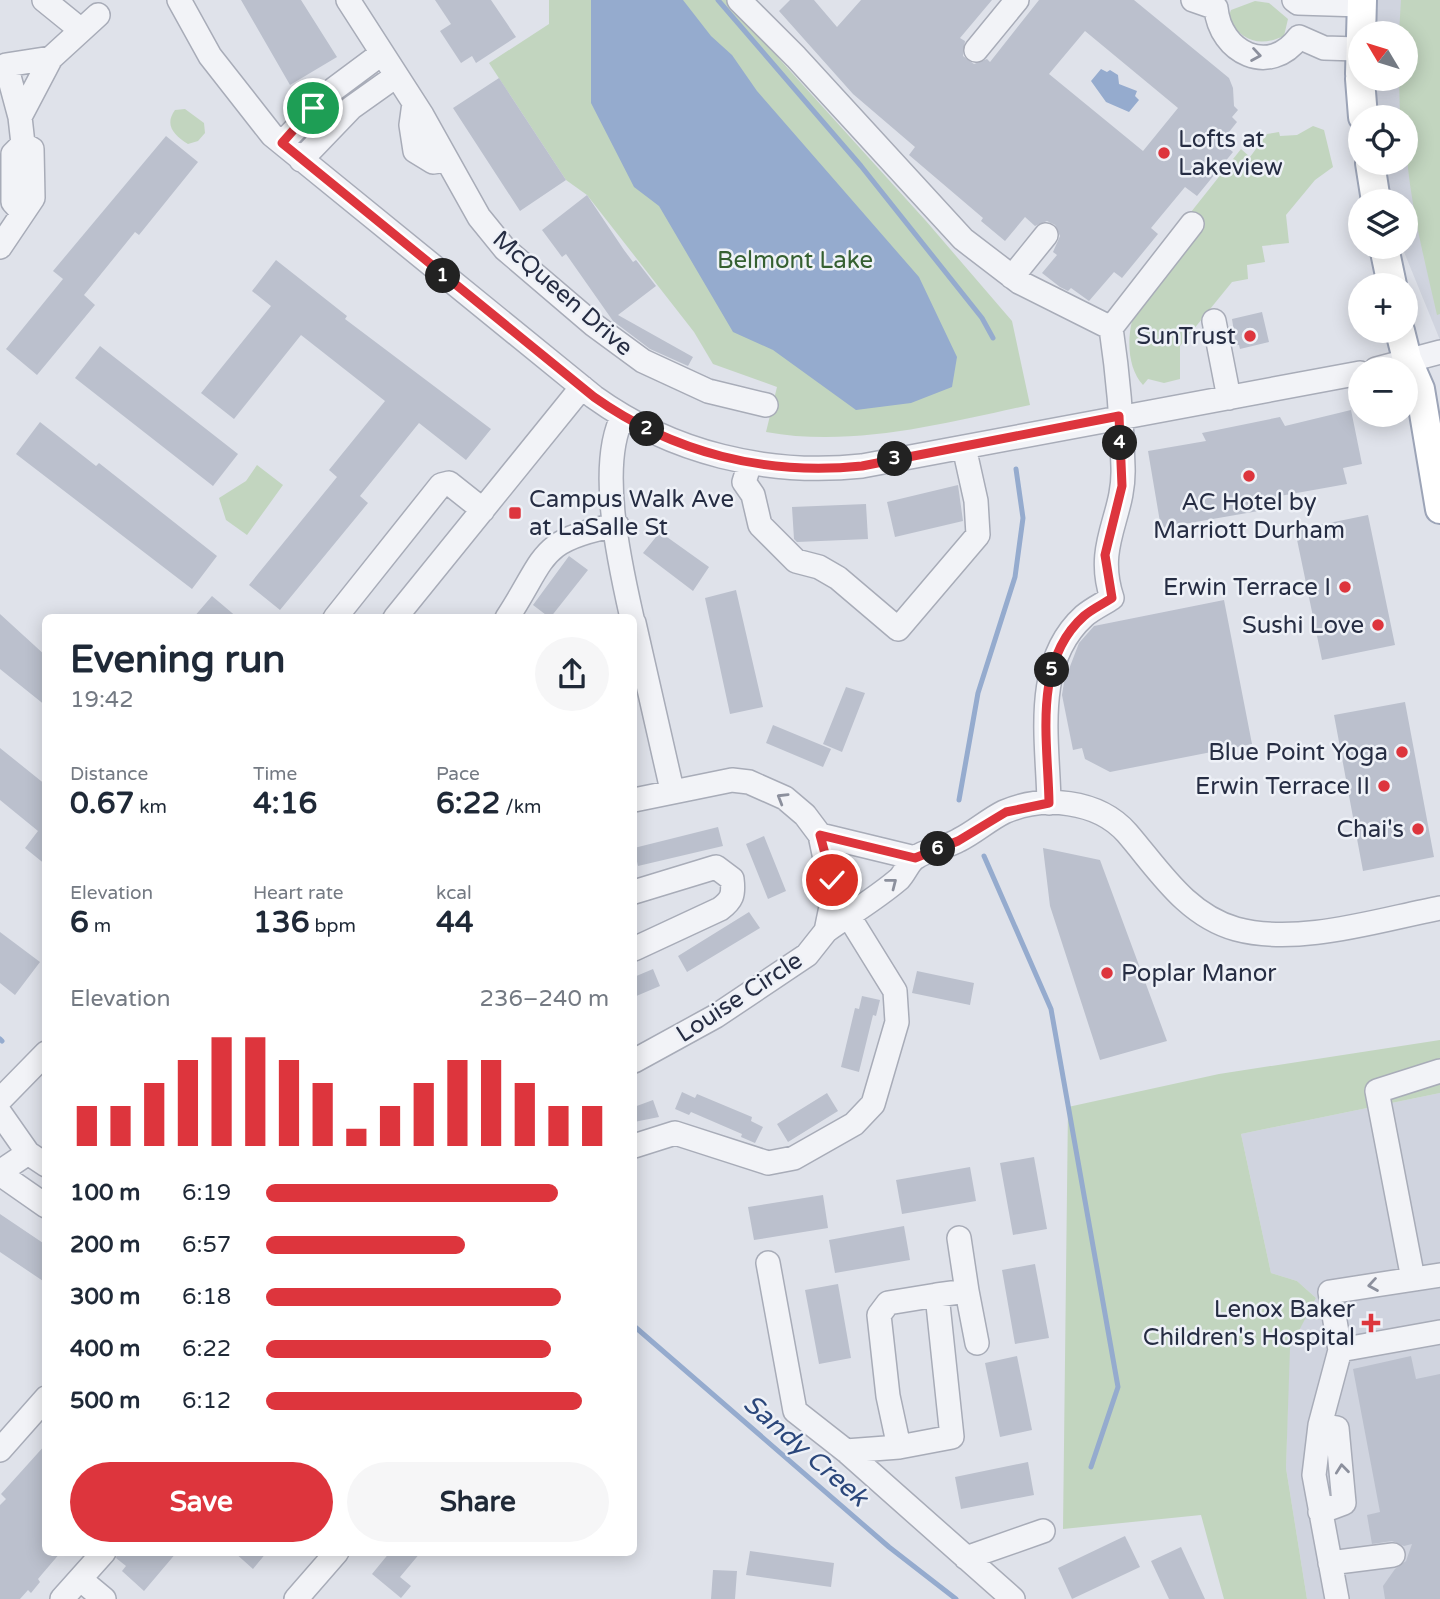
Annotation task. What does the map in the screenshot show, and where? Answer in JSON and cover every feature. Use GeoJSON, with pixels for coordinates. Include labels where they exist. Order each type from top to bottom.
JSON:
{"type":"FeatureCollection","features":[{"type":"Feature","properties":{"kind":"main road"},"geometry":{"type":"LineString","coordinates":[[1361,21],[1362,2]]}},
{"type":"Feature","properties":{"kind":"main road"},"geometry":{"type":"LineString","coordinates":[[1418,384],[1440,509]]}},
{"type":"Feature","properties":{"kind":"street"},"geometry":{"type":"LineString","coordinates":[[20,117],[51,58],[89,22],[44,0]]}},
{"type":"Feature","properties":{"kind":"street"},"geometry":{"type":"LineString","coordinates":[[179,0],[228,82],[261,124],[301,160],[582,387],[623,416],[705,452],[750,463],[799,469],[830,469],[964,447],[1348,375]]}},
{"type":"Feature","properties":{"kind":"street","name":"McQueen Drive"},"geometry":{"type":"LineString","coordinates":[[348,0],[414,103],[492,235],[549,288],[621,346],[688,384],[766,405]]}},
{"type":"Feature","properties":{"kind":"street"},"geometry":{"type":"LineString","coordinates":[[739,0],[796,57],[963,239],[1012,277],[1111,328]]}},
{"type":"Feature","properties":{"kind":"street"},"geometry":{"type":"LineString","coordinates":[[976,50],[1017,0]]}},
{"type":"Feature","properties":{"kind":"street"},"geometry":{"type":"LineString","coordinates":[[1193,0],[1220,4],[1221,32],[1244,53],[1259,58],[1279,56],[1292,48],[1299,37],[1296,2],[1362,2]]}},
{"type":"Feature","properties":{"kind":"street"},"geometry":{"type":"LineString","coordinates":[[1299,37],[1348,61]]}},
{"type":"Feature","properties":{"kind":"street"},"geometry":{"type":"LineString","coordinates":[[282,143],[313,108],[346,79],[381,54]]}},
{"type":"Feature","properties":{"kind":"street"},"geometry":{"type":"LineString","coordinates":[[0,247],[23,213],[13,202],[23,183],[13,154],[23,144],[20,117],[6,65],[51,58]]}},
{"type":"Feature","properties":{"kind":"street"},"geometry":{"type":"LineString","coordinates":[[301,160],[338,120],[396,76]]}},
{"type":"Feature","properties":{"kind":"street"},"geometry":{"type":"LineString","coordinates":[[346,79],[362,100]]}},
{"type":"Feature","properties":{"kind":"street"},"geometry":{"type":"LineString","coordinates":[[1049,803],[1046,706],[1052,671],[1068,633],[1085,614],[1112,598],[1105,555],[1122,486],[1119,416],[1121,392],[1111,328],[1192,224]]}},
{"type":"Feature","properties":{"kind":"street"},"geometry":{"type":"LineString","coordinates":[[1012,277],[1046,235]]}},
{"type":"Feature","properties":{"kind":"street"},"geometry":{"type":"LineString","coordinates":[[1214,321],[1229,398]]}},
{"type":"Feature","properties":{"kind":"street"},"geometry":{"type":"LineString","coordinates":[[1416,357],[1440,352]]}},
{"type":"Feature","properties":{"kind":"street"},"geometry":{"type":"LineString","coordinates":[[398,614],[582,387]]}},
{"type":"Feature","properties":{"kind":"street"},"geometry":{"type":"LineString","coordinates":[[623,416],[612,442],[617,525],[631,614]]}},
{"type":"Feature","properties":{"kind":"street"},"geometry":{"type":"LineString","coordinates":[[750,463],[744,482],[753,495],[760,525],[796,561],[820,567],[838,578],[898,629],[978,535],[976,502],[964,447]]}},
{"type":"Feature","properties":{"kind":"street"},"geometry":{"type":"LineString","coordinates":[[338,614],[441,485],[449,483],[483,510]]}},
{"type":"Feature","properties":{"kind":"street"},"geometry":{"type":"LineString","coordinates":[[508,614],[539,561],[554,545],[570,536],[617,525]]}},
{"type":"Feature","properties":{"kind":"street"},"geometry":{"type":"LineString","coordinates":[[637,636],[672,790]]}},
{"type":"Feature","properties":{"kind":"street","name":"Louise Circle"},"geometry":{"type":"LineString","coordinates":[[637,799],[732,780],[749,782],[785,798],[805,815],[820,835],[833,897],[826,931],[807,955],[750,995],[637,1059]]}},
{"type":"Feature","properties":{"kind":"street"},"geometry":{"type":"LineString","coordinates":[[826,931],[900,877],[915,858],[958,841],[1006,812],[1049,803],[1072,804],[1108,816],[1123,828],[1166,882],[1185,900],[1209,918],[1234,928],[1262,935],[1291,935],[1440,908]]}},
{"type":"Feature","properties":{"kind":"street"},"geometry":{"type":"LineString","coordinates":[[820,835],[915,858]]}},
{"type":"Feature","properties":{"kind":"street"},"geometry":{"type":"LineString","coordinates":[[637,889],[716,867],[732,879],[734,894],[720,909],[637,948]]}},
{"type":"Feature","properties":{"kind":"street"},"geometry":{"type":"LineString","coordinates":[[637,1145],[675,1132],[768,1163],[794,1158],[854,1124],[873,1104],[897,1022],[895,991],[848,915]]}},
{"type":"Feature","properties":{"kind":"street"},"geometry":{"type":"LineString","coordinates":[[0,1100],[42,1057]]}},
{"type":"Feature","properties":{"kind":"street"},"geometry":{"type":"LineString","coordinates":[[1413,1279],[1377,1091],[1431,1081]]}},
{"type":"Feature","properties":{"kind":"street"},"geometry":{"type":"LineString","coordinates":[[0,1113],[37,1159],[0,1173]]}},
{"type":"Feature","properties":{"kind":"street"},"geometry":{"type":"LineString","coordinates":[[0,1173],[42,1203]]}},
{"type":"Feature","properties":{"kind":"street"},"geometry":{"type":"LineString","coordinates":[[959,1238],[977,1343]]}},
{"type":"Feature","properties":{"kind":"street"},"geometry":{"type":"LineString","coordinates":[[768,1263],[795,1411],[846,1451],[1013,1599]]}},
{"type":"Feature","properties":{"kind":"street"},"geometry":{"type":"LineString","coordinates":[[1337,1599],[1320,1512],[1344,1503],[1337,1429],[1320,1424],[1340,1350],[1330,1292],[1440,1275]]}},
{"type":"Feature","properties":{"kind":"street"},"geometry":{"type":"LineString","coordinates":[[899,1447],[888,1396],[879,1315],[888,1303],[967,1291]]}},
{"type":"Feature","properties":{"kind":"street"},"geometry":{"type":"LineString","coordinates":[[846,1451],[899,1447],[952,1437],[936,1295]]}},
{"type":"Feature","properties":{"kind":"street"},"geometry":{"type":"LineString","coordinates":[[1340,1350],[1440,1332]]}},
{"type":"Feature","properties":{"kind":"street"},"geometry":{"type":"LineString","coordinates":[[0,1450],[42,1403]]}},
{"type":"Feature","properties":{"kind":"street"},"geometry":{"type":"LineString","coordinates":[[966,1558],[1043,1531]]}},
{"type":"Feature","properties":{"kind":"street"},"geometry":{"type":"LineString","coordinates":[[1330,1563],[1393,1555]]}},
{"type":"Feature","properties":{"kind":"street"},"geometry":{"type":"LineString","coordinates":[[62,1599],[100,1556]]}},
{"type":"Feature","properties":{"kind":"street"},"geometry":{"type":"LineString","coordinates":[[296,1599],[334,1556]]}},
{"type":"Feature","properties":{"kind":"street"},"geometry":{"type":"LineString","coordinates":[[80,1579],[104,1599]]}},
{"type":"Feature","properties":{"kind":"shaded area"},"geometry":{"type":"Polygon","coordinates":[[[1365,0],[1440,0],[1440,340],[1418,286],[1418,273],[1413,273],[1407,259],[1418,259],[1418,189],[1382,189],[1379,175],[1418,175],[1418,105],[1367,105],[1366,91],[1418,91],[1418,21],[1364,21],[1365,0]]]}},
{"type":"Feature","properties":{"kind":"shaded area","name":"Lenox Baker Children's Hospital"},"geometry":{"type":"Polygon","coordinates":[[[1440,1093],[1440,1599],[1307,1599],[1286,1468],[1289,1348],[1316,1298],[1297,1281],[1271,1273],[1241,1134],[1440,1093]]]}},
{"type":"Feature","properties":{"kind":"green space","name":"Belmont Lake"},"geometry":{"type":"Polygon","coordinates":[[[549,0],[726,0],[926,221],[1012,321],[1030,405],[932,426],[866,435],[832,437],[766,432],[777,387],[713,364],[694,332],[587,195],[566,180],[489,63],[549,24],[549,0]]]}},
{"type":"Feature","properties":{"kind":"green space"},"geometry":{"type":"Polygon","coordinates":[[[1401,0],[1440,0],[1440,314],[1437,315],[1418,230],[1418,189],[1411,189],[1409,175],[1418,175],[1418,105],[1400,105],[1399,91],[1418,91],[1418,21],[1400,21],[1401,0]]]}},
{"type":"Feature","properties":{"kind":"green space"},"geometry":{"type":"Polygon","coordinates":[[[1255,1],[1269,3],[1288,19],[1284,36],[1267,41],[1252,40],[1233,26],[1228,18],[1231,10],[1255,1]]]}},
{"type":"Feature","properties":{"kind":"green space"},"geometry":{"type":"Polygon","coordinates":[[[185,109],[204,123],[205,133],[198,141],[188,144],[172,129],[170,120],[175,110],[185,109]]]}},
{"type":"Feature","properties":{"kind":"green space"},"geometry":{"type":"Polygon","coordinates":[[[1313,126],[1324,130],[1333,167],[1315,180],[1286,215],[1289,243],[1262,246],[1265,262],[1247,265],[1248,279],[1232,282],[1180,346],[1180,379],[1164,383],[1148,379],[1143,385],[1130,357],[1130,334],[1135,312],[1161,272],[1203,223],[1191,212],[1241,149],[1250,157],[1267,134],[1279,132],[1280,136],[1297,135],[1313,126]]]}},
{"type":"Feature","properties":{"kind":"green space"},"geometry":{"type":"Polygon","coordinates":[[[257,465],[283,485],[247,535],[226,520],[219,498],[246,481],[257,465]]]}},
{"type":"Feature","properties":{"kind":"green space"},"geometry":{"type":"Polygon","coordinates":[[[1440,1040],[1440,1093],[1241,1134],[1271,1273],[1297,1281],[1316,1298],[1290,1348],[1286,1468],[1307,1599],[1224,1599],[1201,1515],[1063,1529],[1068,1107],[1219,1074],[1440,1040]]]}},
{"type":"Feature","properties":{"kind":"water"},"geometry":{"type":"Polygon","coordinates":[[[591,0],[683,0],[711,36],[732,55],[757,91],[919,277],[957,357],[952,387],[911,403],[856,410],[773,350],[733,332],[659,206],[634,187],[591,103],[591,0]]]}},
{"type":"Feature","properties":{"kind":"water"},"geometry":{"type":"Polygon","coordinates":[[[1101,69],[1107,72],[1110,70],[1118,75],[1119,84],[1137,91],[1135,96],[1139,100],[1129,112],[1106,102],[1091,81],[1101,69]]]}},
{"type":"Feature","properties":{"kind":"building"},"geometry":{"type":"Polygon","coordinates":[[[241,0],[301,0],[337,57],[290,85],[241,0]]]}},
{"type":"Feature","properties":{"kind":"building"},"geometry":{"type":"Polygon","coordinates":[[[435,0],[491,0],[516,37],[476,63],[472,56],[461,63],[440,31],[451,24],[435,0]]]}},
{"type":"Feature","properties":{"kind":"building","name":"Lofts at Lakeview"},"geometry":{"type":"Polygon","coordinates":[[[790,0],[814,0],[837,27],[861,0],[992,0],[960,38],[965,41],[963,56],[974,64],[987,59],[990,62],[1039,0],[1134,0],[1229,78],[1233,88],[1234,106],[1238,110],[1232,117],[1237,122],[1221,142],[1233,152],[1197,196],[1185,187],[1151,228],[1158,234],[1122,278],[1114,272],[1089,301],[1071,288],[1068,291],[1060,287],[1042,273],[1057,255],[1053,252],[1060,236],[1055,225],[1047,221],[1035,226],[1025,217],[1005,241],[981,221],[983,218],[909,155],[915,147],[853,94],[779,11],[790,0]],[[1085,31],[1049,74],[1143,151],[1178,108],[1085,31]]]}},
{"type":"Feature","properties":{"kind":"building"},"geometry":{"type":"Polygon","coordinates":[[[499,78],[566,180],[520,211],[453,108],[499,78]]]}},
{"type":"Feature","properties":{"kind":"building"},"geometry":{"type":"Polygon","coordinates":[[[166,136],[198,162],[139,235],[135,232],[84,295],[95,305],[37,375],[6,349],[63,279],[53,271],[166,136]]]}},
{"type":"Feature","properties":{"kind":"building"},"geometry":{"type":"Polygon","coordinates":[[[587,195],[633,262],[636,260],[656,286],[618,315],[693,357],[688,366],[650,349],[613,321],[566,254],[562,257],[542,230],[587,195]]]}},
{"type":"Feature","properties":{"kind":"building"},"geometry":{"type":"Polygon","coordinates":[[[276,260],[347,316],[345,319],[491,429],[466,460],[419,423],[360,496],[368,503],[280,610],[249,585],[337,477],[329,470],[385,401],[301,335],[234,419],[201,393],[271,306],[252,291],[276,260]]]}},
{"type":"Feature","properties":{"kind":"building","name":"SunTrust"},"geometry":{"type":"Polygon","coordinates":[[[1262,312],[1269,342],[1240,349],[1239,345],[1236,345],[1232,319],[1262,312]]]}},
{"type":"Feature","properties":{"kind":"building"},"geometry":{"type":"Polygon","coordinates":[[[100,346],[238,454],[213,486],[75,378],[100,346]]]}},
{"type":"Feature","properties":{"kind":"building","name":"AC Hotel by Marriott Durham"},"geometry":{"type":"Polygon","coordinates":[[[1348,411],[1348,427],[1354,427],[1362,464],[1343,468],[1347,484],[1268,498],[1270,509],[1161,528],[1148,451],[1206,441],[1202,433],[1280,417],[1285,426],[1348,411]]]}},
{"type":"Feature","properties":{"kind":"building"},"geometry":{"type":"Polygon","coordinates":[[[40,422],[96,466],[99,463],[217,556],[192,589],[16,454],[40,422]]]}},
{"type":"Feature","properties":{"kind":"building"},"geometry":{"type":"Polygon","coordinates":[[[958,485],[963,521],[895,537],[887,502],[958,485]]]}},
{"type":"Feature","properties":{"kind":"building"},"geometry":{"type":"Polygon","coordinates":[[[866,504],[868,539],[797,542],[794,539],[792,507],[866,504]]]}},
{"type":"Feature","properties":{"kind":"building","name":"Erwin Terrace I"},"geometry":{"type":"Polygon","coordinates":[[[1368,515],[1395,645],[1322,660],[1295,530],[1368,515]]]}},
{"type":"Feature","properties":{"kind":"building"},"geometry":{"type":"Polygon","coordinates":[[[660,532],[709,567],[693,591],[643,553],[660,532]]]}},
{"type":"Feature","properties":{"kind":"building"},"geometry":{"type":"Polygon","coordinates":[[[569,556],[588,570],[553,614],[545,614],[533,605],[569,556]]]}},
{"type":"Feature","properties":{"kind":"building"},"geometry":{"type":"Polygon","coordinates":[[[736,590],[763,707],[730,714],[705,598],[736,590]]]}},
{"type":"Feature","properties":{"kind":"building"},"geometry":{"type":"Polygon","coordinates":[[[212,596],[233,614],[196,614],[212,596]]]}},
{"type":"Feature","properties":{"kind":"building"},"geometry":{"type":"Polygon","coordinates":[[[1224,600],[1252,744],[1110,772],[1085,759],[1082,748],[1073,750],[1062,695],[1064,682],[1079,643],[1094,626],[1224,600]]]}},
{"type":"Feature","properties":{"kind":"building"},"geometry":{"type":"Polygon","coordinates":[[[0,614],[42,652],[42,703],[0,669],[0,614]]]}},
{"type":"Feature","properties":{"kind":"building"},"geometry":{"type":"Polygon","coordinates":[[[846,687],[865,693],[842,752],[823,744],[846,687]]]}},
{"type":"Feature","properties":{"kind":"building","name":"Erwin Terrace II"},"geometry":{"type":"Polygon","coordinates":[[[1405,702],[1434,857],[1363,871],[1334,715],[1405,702]]]}},
{"type":"Feature","properties":{"kind":"building"},"geometry":{"type":"Polygon","coordinates":[[[773,725],[831,749],[823,767],[766,743],[773,725]]]}},
{"type":"Feature","properties":{"kind":"building"},"geometry":{"type":"Polygon","coordinates":[[[0,748],[42,782],[42,862],[25,848],[38,831],[0,800],[0,748]]]}},
{"type":"Feature","properties":{"kind":"building"},"geometry":{"type":"Polygon","coordinates":[[[718,827],[723,846],[638,866],[637,847],[718,827]]]}},
{"type":"Feature","properties":{"kind":"building"},"geometry":{"type":"Polygon","coordinates":[[[764,836],[786,891],[768,899],[746,844],[764,836]]]}},
{"type":"Feature","properties":{"kind":"building","name":"Poplar Manor"},"geometry":{"type":"Polygon","coordinates":[[[1043,848],[1100,860],[1167,1041],[1100,1060],[1050,906],[1043,848]]]}},
{"type":"Feature","properties":{"kind":"building"},"geometry":{"type":"Polygon","coordinates":[[[749,912],[760,928],[687,972],[678,956],[749,912]]]}},
{"type":"Feature","properties":{"kind":"building"},"geometry":{"type":"Polygon","coordinates":[[[0,932],[40,962],[15,995],[0,983],[0,932]]]}},
{"type":"Feature","properties":{"kind":"building"},"geometry":{"type":"Polygon","coordinates":[[[653,969],[660,986],[637,996],[637,976],[653,969]]]}},
{"type":"Feature","properties":{"kind":"building"},"geometry":{"type":"Polygon","coordinates":[[[917,971],[974,983],[970,1005],[912,993],[917,971]]]}},
{"type":"Feature","properties":{"kind":"building"},"geometry":{"type":"Polygon","coordinates":[[[862,996],[880,1000],[876,1016],[873,1015],[859,1072],[841,1067],[855,1008],[859,1009],[862,996]]]}},
{"type":"Feature","properties":{"kind":"building"},"geometry":{"type":"Polygon","coordinates":[[[682,1092],[695,1098],[697,1094],[752,1117],[751,1121],[763,1127],[755,1143],[741,1137],[742,1134],[691,1112],[689,1115],[675,1109],[682,1092]]]}},
{"type":"Feature","properties":{"kind":"building"},"geometry":{"type":"Polygon","coordinates":[[[827,1093],[838,1111],[788,1142],[777,1124],[827,1093]]]}},
{"type":"Feature","properties":{"kind":"building"},"geometry":{"type":"Polygon","coordinates":[[[653,1100],[659,1117],[637,1121],[637,1106],[653,1100]]]}},
{"type":"Feature","properties":{"kind":"building"},"geometry":{"type":"Polygon","coordinates":[[[1034,1157],[1047,1229],[1013,1235],[1000,1163],[1034,1157]]]}},
{"type":"Feature","properties":{"kind":"building"},"geometry":{"type":"Polygon","coordinates":[[[970,1167],[976,1201],[902,1214],[896,1180],[970,1167]]]}},
{"type":"Feature","properties":{"kind":"building"},"geometry":{"type":"Polygon","coordinates":[[[823,1195],[828,1228],[754,1240],[748,1207],[823,1195]]]}},
{"type":"Feature","properties":{"kind":"building"},"geometry":{"type":"Polygon","coordinates":[[[0,1214],[42,1242],[42,1280],[0,1252],[0,1214]]]}},
{"type":"Feature","properties":{"kind":"building"},"geometry":{"type":"Polygon","coordinates":[[[904,1226],[910,1260],[835,1273],[829,1240],[904,1226]]]}},
{"type":"Feature","properties":{"kind":"building"},"geometry":{"type":"Polygon","coordinates":[[[1035,1264],[1049,1338],[1015,1344],[1002,1270],[1035,1264]]]}},
{"type":"Feature","properties":{"kind":"building"},"geometry":{"type":"Polygon","coordinates":[[[838,1284],[851,1358],[819,1364],[805,1290],[838,1284]]]}},
{"type":"Feature","properties":{"kind":"building"},"geometry":{"type":"Polygon","coordinates":[[[1017,1356],[1032,1430],[1000,1437],[985,1363],[1017,1356]]]}},
{"type":"Feature","properties":{"kind":"building"},"geometry":{"type":"Polygon","coordinates":[[[1411,1356],[1416,1379],[1440,1374],[1440,1599],[1385,1599],[1383,1586],[1395,1569],[1406,1561],[1412,1544],[1404,1546],[1392,1541],[1372,1544],[1367,1515],[1380,1512],[1353,1369],[1411,1356]]]}},
{"type":"Feature","properties":{"kind":"building"},"geometry":{"type":"Polygon","coordinates":[[[42,1448],[42,1556],[58,1556],[38,1579],[40,1582],[31,1593],[28,1590],[20,1599],[0,1599],[0,1505],[6,1499],[1,1494],[42,1448]]]}},
{"type":"Feature","properties":{"kind":"building"},"geometry":{"type":"Polygon","coordinates":[[[1028,1462],[1034,1495],[961,1509],[955,1477],[1028,1462]]]}},
{"type":"Feature","properties":{"kind":"building"},"geometry":{"type":"Polygon","coordinates":[[[1125,1536],[1140,1567],[1072,1599],[1058,1568],[1125,1536]]]}},
{"type":"Feature","properties":{"kind":"building"},"geometry":{"type":"Polygon","coordinates":[[[1181,1547],[1205,1599],[1169,1599],[1151,1561],[1181,1547]]]}},
{"type":"Feature","properties":{"kind":"building"},"geometry":{"type":"Polygon","coordinates":[[[750,1551],[834,1563],[831,1587],[746,1575],[750,1551]]]}},
{"type":"Feature","properties":{"kind":"building"},"geometry":{"type":"Polygon","coordinates":[[[174,1556],[144,1591],[122,1571],[126,1566],[116,1558],[174,1556]]]}},
{"type":"Feature","properties":{"kind":"building"},"geometry":{"type":"Polygon","coordinates":[[[238,1556],[264,1556],[253,1569],[238,1556]]]}},
{"type":"Feature","properties":{"kind":"building"},"geometry":{"type":"Polygon","coordinates":[[[387,1556],[418,1556],[400,1577],[411,1586],[401,1598],[372,1574],[387,1556]]]}},
{"type":"Feature","properties":{"kind":"building"},"geometry":{"type":"Polygon","coordinates":[[[713,1570],[737,1571],[735,1599],[711,1599],[713,1570]]]}},
{"type":"Feature","properties":{"kind":"waterway"},"geometry":{"type":"LineString","coordinates":[[718,0],[861,166],[982,318],[993,338]]}},
{"type":"Feature","properties":{"kind":"waterway"},"geometry":{"type":"LineString","coordinates":[[959,800],[978,693],[1015,577],[1023,518],[1016,469]]}},
{"type":"Feature","properties":{"kind":"waterway"},"geometry":{"type":"LineString","coordinates":[[984,856],[1051,1009],[1118,1387],[1091,1467]]}},
{"type":"Feature","properties":{"kind":"waterway","name":"Sandy Creek"},"geometry":{"type":"LineString","coordinates":[[637,1329],[889,1547],[956,1599]]}},
{"type":"Feature","properties":{"kind":"place","name":"Lofts at Lakeview"},"geometry":{"type":"Point","coordinates":[1164,153]}},
{"type":"Feature","properties":{"kind":"place","name":"SunTrust"},"geometry":{"type":"Point","coordinates":[1250,336]}},
{"type":"Feature","properties":{"kind":"place","name":"AC Hotel by Marriott Durham"},"geometry":{"type":"Point","coordinates":[1249,476]}},
{"type":"Feature","properties":{"kind":"place","name":"Campus Walk Ave at LaSalle St"},"geometry":{"type":"Point","coordinates":[515,513]}},
{"type":"Feature","properties":{"kind":"place","name":"Erwin Terrace I"},"geometry":{"type":"Point","coordinates":[1345,587]}},
{"type":"Feature","properties":{"kind":"place","name":"Sushi Love"},"geometry":{"type":"Point","coordinates":[1378,625]}},
{"type":"Feature","properties":{"kind":"place","name":"Blue Point Yoga"},"geometry":{"type":"Point","coordinates":[1402,752]}},
{"type":"Feature","properties":{"kind":"place","name":"Erwin Terrace II"},"geometry":{"type":"Point","coordinates":[1384,786]}},
{"type":"Feature","properties":{"kind":"place","name":"Chai's"},"geometry":{"type":"Point","coordinates":[1418,829]}},
{"type":"Feature","properties":{"kind":"place","name":"Poplar Manor"},"geometry":{"type":"Point","coordinates":[1107,973]}},
{"type":"Feature","properties":{"kind":"place","name":"Lenox Baker Children's Hospital"},"geometry":{"type":"Point","coordinates":[1371,1323]}},
{"type":"Feature","properties":{"kind":"route"},"geometry":{"type":"LineString","coordinates":[[313,108],[282,143],[594,397],[649,430],[715,456],[799,469],[862,466],[1119,416],[1122,486],[1105,555],[1105,571],[1112,598],[1085,614],[1068,633],[1052,671],[1046,694],[1049,803],[1020,806],[992,819],[958,841],[915,858],[820,835],[832,880]]}}]}
